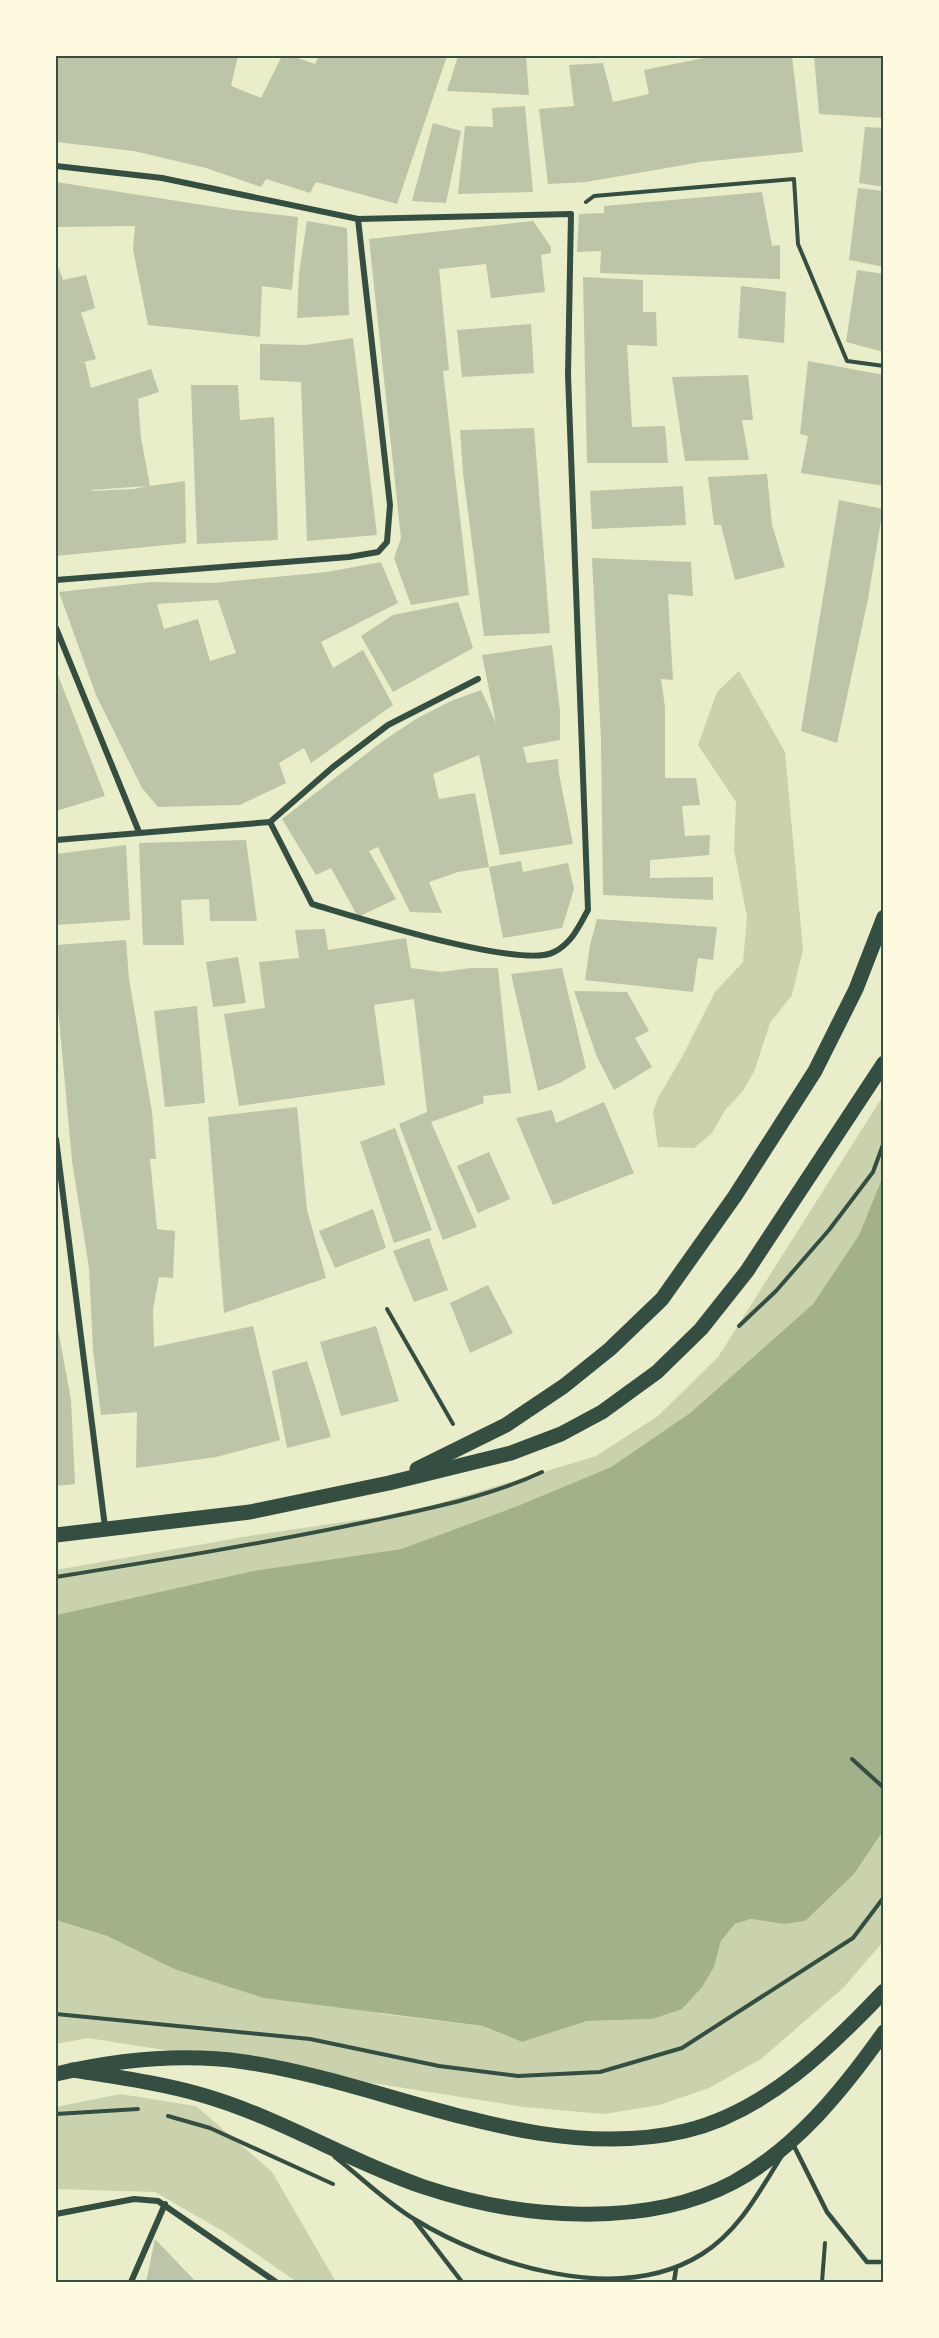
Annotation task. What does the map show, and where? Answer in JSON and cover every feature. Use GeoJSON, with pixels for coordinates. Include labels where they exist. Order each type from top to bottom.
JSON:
{"type":"FeatureCollection","features":[{"type":"Feature","properties":{"kind":"main road"},"geometry":{"type":"LineString","coordinates":[[389,1483],[506,1425],[564,1386],[610,1349],[662,1299],[729,1205],[815,1071],[856,989],[884,917]]}},
{"type":"Feature","properties":{"kind":"main road"},"geometry":{"type":"LineString","coordinates":[[56,1535],[105,1527],[250,1512],[389,1483],[511,1453],[561,1434],[602,1412],[657,1372],[701,1329],[747,1271],[884,1063]]}},
{"type":"Feature","properties":{"kind":"main road"},"geometry":{"type":"LineString","coordinates":[[56,2074],[152,2059],[200,2058],[244,2062],[302,2073],[520,2130],[576,2136],[632,2138],[687,2130],[736,2111],[780,2087],[825,2049],[884,1991]]}},
{"type":"Feature","properties":{"kind":"main road"},"geometry":{"type":"LineString","coordinates":[[73,2070],[156,2083],[203,2095],[312,2138],[423,2186],[491,2206],[560,2213],[624,2212],[681,2203],[734,2182],[791,2141],[821,2112],[884,2032]]}},
{"type":"Feature","properties":{"kind":"street"},"geometry":{"type":"LineString","coordinates":[[56,166],[162,178],[358,219],[571,214],[568,375],[588,910],[573,938],[553,954],[513,955],[414,934],[312,904],[270,822]]}},
{"type":"Feature","properties":{"kind":"street"},"geometry":{"type":"LineString","coordinates":[[56,580],[349,557],[378,552],[387,542],[390,505],[358,219]]}},
{"type":"Feature","properties":{"kind":"street"},"geometry":{"type":"LineString","coordinates":[[56,628],[139,832]]}},
{"type":"Feature","properties":{"kind":"street"},"geometry":{"type":"LineString","coordinates":[[56,840],[270,822],[333,767],[388,725],[478,679]]}},
{"type":"Feature","properties":{"kind":"street"},"geometry":{"type":"LineString","coordinates":[[56,1139],[105,1527]]}},
{"type":"Feature","properties":{"kind":"street"},"geometry":{"type":"LineString","coordinates":[[56,2214],[134,2199],[152,2200],[165,2204],[276,2283]]}},
{"type":"Feature","properties":{"kind":"street"},"geometry":{"type":"LineString","coordinates":[[130,2283],[165,2204]]}},
{"type":"Feature","properties":{"kind":"lane"},"geometry":{"type":"LineString","coordinates":[[312,2138],[413,2218],[485,2253],[556,2275],[619,2279],[647,2277],[676,2269],[704,2254],[739,2223],[791,2141]]}},
{"type":"Feature","properties":{"kind":"lane"},"geometry":{"type":"LineString","coordinates":[[791,2141],[827,2212],[867,2262],[884,2262]]}},
{"type":"Feature","properties":{"kind":"lane"},"geometry":{"type":"LineString","coordinates":[[413,2218],[462,2283]]}},
{"type":"Feature","properties":{"kind":"lane"},"geometry":{"type":"LineString","coordinates":[[674,2283],[676,2269]]}},
{"type":"Feature","properties":{"kind":"path"},"geometry":{"type":"LineString","coordinates":[[571,214],[594,196],[794,178],[798,244],[847,361],[884,366]]}},
{"type":"Feature","properties":{"kind":"path"},"geometry":{"type":"LineString","coordinates":[[387,1309],[454,1426]]}},
{"type":"Feature","properties":{"kind":"path"},"geometry":{"type":"LineString","coordinates":[[852,1759],[884,1788]]}},
{"type":"Feature","properties":{"kind":"path"},"geometry":{"type":"LineString","coordinates":[[439,2066],[518,2076],[600,2072],[682,2048],[853,1938],[884,1897]]}},
{"type":"Feature","properties":{"kind":"path"},"geometry":{"type":"LineString","coordinates":[[56,2114],[142,2109]]}},
{"type":"Feature","properties":{"kind":"path"},"geometry":{"type":"LineString","coordinates":[[165,2115],[210,2128],[336,2185]]}},
{"type":"Feature","properties":{"kind":"path"},"geometry":{"type":"LineString","coordinates":[[822,2283],[827,2212]]}},
{"type":"Feature","properties":{"kind":"shaded area"},"geometry":{"type":"Polygon","coordinates":[[[739,671],[785,752],[803,950],[792,995],[770,1023],[754,1072],[743,1091],[725,1110],[712,1133],[694,1148],[658,1147],[653,1112],[658,1098],[715,992],[743,962],[747,917],[734,850],[736,802],[698,745],[717,692],[739,671]]]}},
{"type":"Feature","properties":{"kind":"shaded area"},"geometry":{"type":"Polygon","coordinates":[[[883,1096],[883,1176],[859,1235],[813,1304],[690,1413],[611,1467],[515,1507],[401,1549],[253,1571],[56,1615],[56,1570],[249,1536],[411,1512],[596,1456],[658,1416],[718,1357],[883,1096]]]}},
{"type":"Feature","properties":{"kind":"shaded area"},"geometry":{"type":"Polygon","coordinates":[[[883,1176],[883,1831],[854,1874],[805,1921],[783,1924],[751,1919],[735,1924],[721,1941],[714,1967],[702,1987],[682,2009],[652,2019],[587,2021],[522,2042],[483,2026],[264,1998],[174,1969],[107,1936],[56,1920],[56,1615],[253,1571],[401,1549],[515,1507],[611,1467],[690,1413],[813,1304],[859,1235],[883,1176]]]}},
{"type":"Feature","properties":{"kind":"shaded area"},"geometry":{"type":"Polygon","coordinates":[[[883,1831],[883,1942],[843,1988],[761,2059],[709,2088],[659,2105],[604,2114],[524,2107],[88,2038],[56,2044],[56,1920],[107,1936],[174,1969],[383,2014],[483,2026],[522,2042],[587,2021],[652,2019],[714,1967],[721,1941],[735,1924],[751,1919],[783,1924],[854,1874],[883,1831]]]}},
{"type":"Feature","properties":{"kind":"shaded area"},"geometry":{"type":"Polygon","coordinates":[[[120,2094],[196,2106],[272,2172],[336,2282],[297,2282],[226,2233],[155,2192],[56,2189],[56,2107],[120,2094]]]}},
{"type":"Feature","properties":{"kind":"building"},"geometry":{"type":"Polygon","coordinates":[[[56,56],[238,56],[231,86],[261,98],[282,56],[292,56],[315,64],[319,56],[447,56],[397,204],[316,182],[310,193],[266,179],[261,187],[206,168],[134,151],[56,142],[56,56]]]}},
{"type":"Feature","properties":{"kind":"building"},"geometry":{"type":"Polygon","coordinates":[[[458,56],[526,56],[529,95],[447,91],[458,56]]]}},
{"type":"Feature","properties":{"kind":"building"},"geometry":{"type":"Polygon","coordinates":[[[714,56],[792,56],[803,152],[701,162],[586,182],[548,184],[539,109],[574,106],[569,65],[603,63],[613,102],[649,94],[644,70],[714,56]]]}},
{"type":"Feature","properties":{"kind":"building"},"geometry":{"type":"Polygon","coordinates":[[[814,56],[884,56],[884,118],[819,114],[814,56]]]}},
{"type":"Feature","properties":{"kind":"building"},"geometry":{"type":"Polygon","coordinates":[[[525,106],[533,192],[458,194],[465,126],[493,127],[492,108],[525,106]]]}},
{"type":"Feature","properties":{"kind":"building"},"geometry":{"type":"Polygon","coordinates":[[[433,123],[461,131],[446,203],[412,201],[433,123]]]}},
{"type":"Feature","properties":{"kind":"building"},"geometry":{"type":"Polygon","coordinates":[[[865,127],[884,128],[884,187],[859,183],[865,127]]]}},
{"type":"Feature","properties":{"kind":"building"},"geometry":{"type":"Polygon","coordinates":[[[56,182],[235,210],[298,217],[292,290],[262,286],[260,337],[148,325],[133,249],[135,226],[56,227],[56,182]]]}},
{"type":"Feature","properties":{"kind":"building"},"geometry":{"type":"Polygon","coordinates":[[[858,188],[884,191],[884,267],[849,260],[858,188]]]}},
{"type":"Feature","properties":{"kind":"building"},"geometry":{"type":"Polygon","coordinates":[[[762,192],[772,246],[780,245],[780,279],[600,273],[601,251],[577,252],[579,214],[604,213],[604,206],[762,192]]]}},
{"type":"Feature","properties":{"kind":"building"},"geometry":{"type":"Polygon","coordinates":[[[307,221],[347,228],[349,315],[297,318],[299,273],[307,221]]]}},
{"type":"Feature","properties":{"kind":"building"},"geometry":{"type":"Polygon","coordinates":[[[533,221],[551,247],[551,253],[541,255],[545,292],[491,298],[486,264],[439,269],[449,370],[443,371],[469,595],[411,605],[394,558],[401,538],[369,239],[533,221]]]}},
{"type":"Feature","properties":{"kind":"building"},"geometry":{"type":"Polygon","coordinates":[[[56,261],[63,280],[86,275],[95,308],[81,313],[96,359],[60,368],[85,362],[91,388],[151,369],[159,392],[138,399],[141,438],[150,486],[185,481],[186,543],[56,556],[56,261]],[[147,486],[92,491],[134,489],[147,486]]]}},
{"type":"Feature","properties":{"kind":"building"},"geometry":{"type":"Polygon","coordinates":[[[857,270],[884,274],[884,352],[846,342],[857,270]]]}},
{"type":"Feature","properties":{"kind":"building"},"geometry":{"type":"Polygon","coordinates":[[[583,277],[643,280],[643,312],[656,312],[657,346],[627,345],[632,427],[665,426],[668,463],[587,463],[583,277]]]}},
{"type":"Feature","properties":{"kind":"building"},"geometry":{"type":"Polygon","coordinates":[[[741,286],[786,292],[784,343],[738,338],[741,286]]]}},
{"type":"Feature","properties":{"kind":"building"},"geometry":{"type":"Polygon","coordinates":[[[531,324],[534,373],[462,377],[457,330],[531,324]]]}},
{"type":"Feature","properties":{"kind":"building"},"geometry":{"type":"Polygon","coordinates":[[[353,338],[377,535],[307,541],[301,382],[260,380],[260,344],[306,345],[353,338]]]}},
{"type":"Feature","properties":{"kind":"building"},"geometry":{"type":"Polygon","coordinates":[[[808,361],[884,375],[884,486],[801,473],[808,436],[800,434],[808,361]]]}},
{"type":"Feature","properties":{"kind":"building"},"geometry":{"type":"Polygon","coordinates":[[[748,375],[753,420],[742,420],[749,460],[685,461],[672,377],[748,375]]]}},
{"type":"Feature","properties":{"kind":"building"},"geometry":{"type":"Polygon","coordinates":[[[191,385],[238,385],[240,420],[274,417],[278,540],[197,544],[191,385]]]}},
{"type":"Feature","properties":{"kind":"building"},"geometry":{"type":"Polygon","coordinates":[[[534,428],[550,633],[484,636],[463,473],[460,430],[534,428]]]}},
{"type":"Feature","properties":{"kind":"building"},"geometry":{"type":"Polygon","coordinates":[[[767,474],[772,525],[785,567],[735,580],[721,525],[714,525],[708,477],[767,474]]]}},
{"type":"Feature","properties":{"kind":"building"},"geometry":{"type":"Polygon","coordinates":[[[683,486],[686,525],[592,529],[590,491],[683,486]]]}},
{"type":"Feature","properties":{"kind":"building"},"geometry":{"type":"Polygon","coordinates":[[[839,500],[883,509],[868,599],[837,743],[801,731],[839,500]]]}},
{"type":"Feature","properties":{"kind":"building"},"geometry":{"type":"Polygon","coordinates":[[[592,558],[691,562],[693,596],[668,594],[673,680],[661,679],[665,707],[665,778],[696,778],[700,805],[682,806],[685,836],[710,835],[709,855],[650,860],[650,878],[713,877],[713,900],[603,895],[601,740],[592,558]]]}},
{"type":"Feature","properties":{"kind":"building"},"geometry":{"type":"Polygon","coordinates":[[[381,562],[398,603],[321,642],[333,668],[363,650],[393,705],[311,763],[304,748],[279,763],[286,783],[240,805],[158,807],[142,788],[96,695],[59,592],[151,582],[213,583],[327,572],[381,562]],[[218,600],[157,604],[164,629],[198,619],[210,661],[236,653],[218,600]]]}},
{"type":"Feature","properties":{"kind":"building"},"geometry":{"type":"Polygon","coordinates":[[[458,602],[473,648],[393,692],[361,636],[393,615],[458,602]]]}},
{"type":"Feature","properties":{"kind":"building"},"geometry":{"type":"Polygon","coordinates":[[[552,645],[560,711],[560,740],[523,747],[527,763],[558,759],[573,844],[500,855],[479,755],[433,774],[439,799],[475,793],[489,867],[458,872],[429,882],[442,913],[410,912],[378,847],[369,851],[396,899],[358,917],[331,868],[316,875],[282,819],[383,741],[416,719],[451,701],[481,690],[496,723],[482,655],[552,645]]]}},
{"type":"Feature","properties":{"kind":"building"},"geometry":{"type":"Polygon","coordinates":[[[56,670],[105,796],[56,811],[56,670]]]}},
{"type":"Feature","properties":{"kind":"building"},"geometry":{"type":"Polygon","coordinates":[[[246,840],[257,921],[210,921],[209,899],[181,900],[184,945],[143,945],[139,843],[246,840]]]}},
{"type":"Feature","properties":{"kind":"building"},"geometry":{"type":"Polygon","coordinates":[[[126,845],[130,920],[56,925],[56,854],[126,845]]]}},
{"type":"Feature","properties":{"kind":"building"},"geometry":{"type":"Polygon","coordinates":[[[521,861],[523,872],[568,863],[574,889],[562,928],[503,938],[489,867],[521,861]]]}},
{"type":"Feature","properties":{"kind":"building"},"geometry":{"type":"Polygon","coordinates":[[[597,919],[717,927],[713,960],[698,958],[693,992],[585,980],[590,945],[597,919]]]}},
{"type":"Feature","properties":{"kind":"building"},"geometry":{"type":"Polygon","coordinates":[[[325,929],[328,950],[406,938],[411,968],[441,972],[471,968],[498,968],[511,1093],[483,1096],[484,1103],[431,1122],[477,1227],[443,1240],[399,1124],[427,1112],[414,999],[374,1005],[385,1085],[239,1106],[224,1014],[265,1008],[259,962],[299,958],[295,930],[325,929]]]}},
{"type":"Feature","properties":{"kind":"building"},"geometry":{"type":"Polygon","coordinates":[[[126,940],[129,979],[152,1112],[156,1159],[150,1159],[157,1229],[175,1231],[173,1278],[159,1277],[153,1310],[154,1347],[253,1326],[280,1440],[216,1457],[136,1468],[137,1412],[101,1415],[93,1350],[89,1268],[72,1161],[56,986],[56,945],[126,940]]]}},
{"type":"Feature","properties":{"kind":"building"},"geometry":{"type":"Polygon","coordinates":[[[238,957],[246,1003],[213,1007],[206,962],[238,957]]]}},
{"type":"Feature","properties":{"kind":"building"},"geometry":{"type":"Polygon","coordinates":[[[562,968],[586,1068],[560,1083],[538,1091],[511,974],[562,968]]]}},
{"type":"Feature","properties":{"kind":"building"},"geometry":{"type":"Polygon","coordinates":[[[574,991],[627,992],[649,1031],[635,1038],[652,1067],[614,1090],[597,1057],[574,991]]]}},
{"type":"Feature","properties":{"kind":"building"},"geometry":{"type":"Polygon","coordinates":[[[197,1006],[205,1103],[165,1107],[154,1011],[197,1006]]]}},
{"type":"Feature","properties":{"kind":"building"},"geometry":{"type":"Polygon","coordinates":[[[604,1102],[634,1173],[553,1205],[516,1118],[552,1110],[556,1123],[604,1102]]]}},
{"type":"Feature","properties":{"kind":"building"},"geometry":{"type":"Polygon","coordinates":[[[297,1107],[307,1210],[326,1278],[224,1313],[208,1117],[297,1107]]]}},
{"type":"Feature","properties":{"kind":"building"},"geometry":{"type":"Polygon","coordinates":[[[395,1128],[432,1230],[394,1243],[360,1142],[395,1128]]]}},
{"type":"Feature","properties":{"kind":"building"},"geometry":{"type":"Polygon","coordinates":[[[489,1152],[510,1199],[478,1213],[457,1166],[489,1152]]]}},
{"type":"Feature","properties":{"kind":"building"},"geometry":{"type":"Polygon","coordinates":[[[373,1209],[386,1248],[335,1268],[319,1231],[373,1209]]]}},
{"type":"Feature","properties":{"kind":"building"},"geometry":{"type":"Polygon","coordinates":[[[429,1238],[448,1290],[414,1302],[393,1251],[429,1238]]]}},
{"type":"Feature","properties":{"kind":"building"},"geometry":{"type":"Polygon","coordinates":[[[488,1285],[513,1333],[470,1353],[450,1303],[488,1285]]]}},
{"type":"Feature","properties":{"kind":"building"},"geometry":{"type":"Polygon","coordinates":[[[56,1318],[71,1400],[75,1484],[56,1486],[56,1318]]]}},
{"type":"Feature","properties":{"kind":"building"},"geometry":{"type":"Polygon","coordinates":[[[376,1326],[399,1401],[341,1416],[320,1342],[376,1326]]]}},
{"type":"Feature","properties":{"kind":"building"},"geometry":{"type":"Polygon","coordinates":[[[307,1361],[331,1437],[287,1448],[272,1371],[307,1361]]]}},
{"type":"Feature","properties":{"kind":"building"},"geometry":{"type":"Polygon","coordinates":[[[155,2239],[196,2282],[146,2282],[155,2239]]]}}]}
